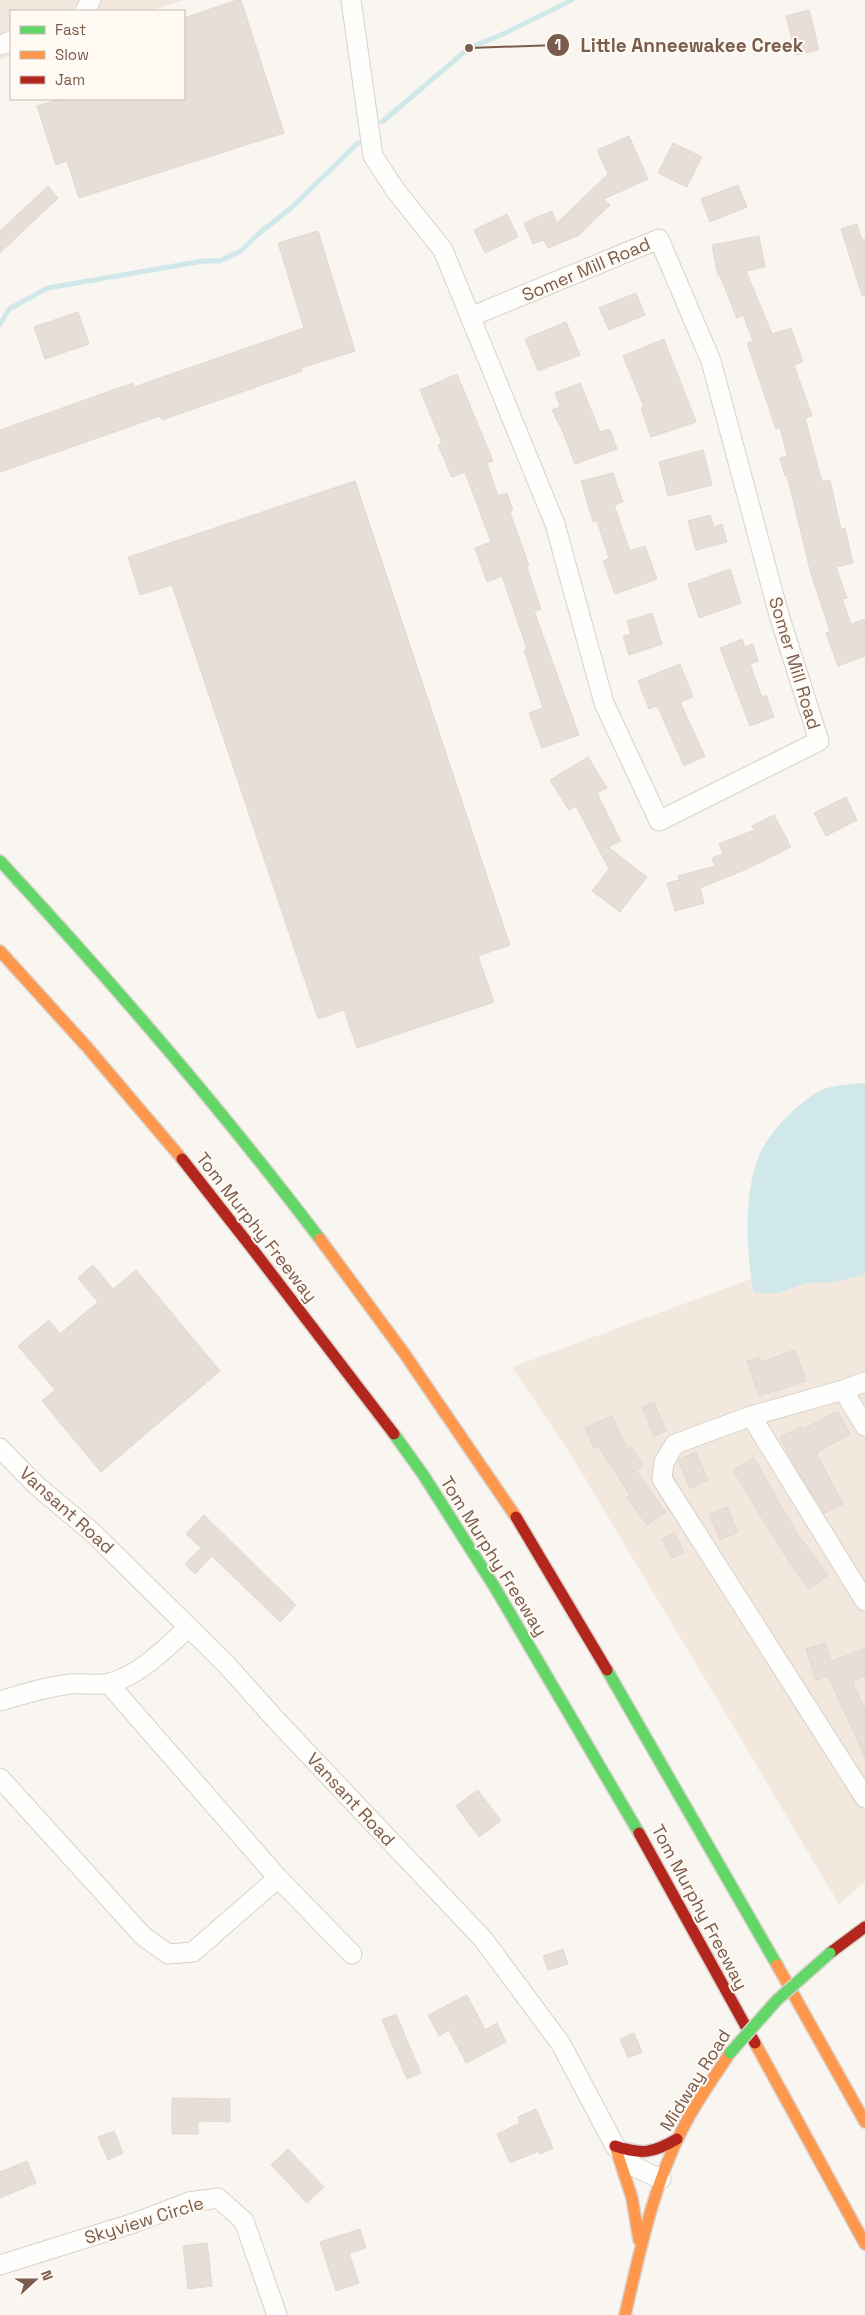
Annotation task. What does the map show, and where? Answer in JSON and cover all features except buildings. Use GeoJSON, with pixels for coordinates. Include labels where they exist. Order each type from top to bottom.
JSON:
{"type":"FeatureCollection","features":[{"type":"Feature","properties":{"kind":"main road","name":"Tom Murphy Freeway"},"geometry":{"type":"LineString","coordinates":[[0,860],[98,967],[237,1132],[352,1282],[442,1406],[500,1492],[558,1585],[865,2122]]}},
{"type":"Feature","properties":{"kind":"main road","name":"Tom Murphy Freeway"},"geometry":{"type":"LineString","coordinates":[[0,951],[49,1002],[147,1116],[245,1237],[434,1492],[547,1672],[623,1803],[865,2244]]}},
{"type":"Feature","properties":{"kind":"main road","name":"Midway Road"},"geometry":{"type":"LineString","coordinates":[[626,2315],[640,2251],[661,2179],[678,2140],[702,2095],[730,2053],[762,2013],[784,1991],[830,1952],[865,1927]]}},
{"type":"Feature","properties":{"kind":"main road"},"geometry":{"type":"LineString","coordinates":[[615,2146],[636,2153],[647,2154],[658,2151],[678,2140]]}},
{"type":"Feature","properties":{"kind":"main road"},"geometry":{"type":"LineString","coordinates":[[615,2146],[632,2198],[640,2251]]}},
{"type":"Feature","properties":{"kind":"street","name":"Somer Mill Road"},"geometry":{"type":"LineString","coordinates":[[351,0],[373,156],[396,191],[443,250],[470,317],[555,524],[604,703],[659,822],[819,741],[779,615],[711,361],[660,238],[470,317]]}},
{"type":"Feature","properties":{"kind":"street"},"geometry":{"type":"LineString","coordinates":[[865,1382],[750,1416],[675,1444],[664,1462],[662,1479],[865,1798]]}},
{"type":"Feature","properties":{"kind":"street"},"geometry":{"type":"LineString","coordinates":[[843,1390],[865,1426]]}},
{"type":"Feature","properties":{"kind":"street"},"geometry":{"type":"LineString","coordinates":[[750,1416],[865,1600]]}},
{"type":"Feature","properties":{"kind":"street","name":"Vansant Road"},"geometry":{"type":"LineString","coordinates":[[0,1448],[36,1485],[93,1533],[226,1664],[276,1720],[483,1939],[561,2044],[615,2146],[635,2166],[661,2179]]}},
{"type":"Feature","properties":{"kind":"street"},"geometry":{"type":"LineString","coordinates":[[0,1701],[31,1691],[70,1684],[108,1683],[130,1675],[151,1660],[189,1627]]}},
{"type":"Feature","properties":{"kind":"street"},"geometry":{"type":"LineString","coordinates":[[108,1683],[278,1878],[352,1954]]}},
{"type":"Feature","properties":{"kind":"street"},"geometry":{"type":"LineString","coordinates":[[0,1778],[143,1936],[168,1954],[193,1952],[278,1878]]}},
{"type":"Feature","properties":{"kind":"street","name":"Skyview Circle"},"geometry":{"type":"LineString","coordinates":[[0,2265],[134,2222],[189,2202],[218,2198],[244,2221],[277,2315]]}},
{"type":"Feature","properties":{"kind":"shaded area"},"geometry":{"type":"Polygon","coordinates":[[[0,0],[184,0],[152,10],[10,10],[10,55],[0,59],[0,0]]]}},
{"type":"Feature","properties":{"kind":"shaded area"},"geometry":{"type":"Polygon","coordinates":[[[865,1237],[865,1882],[839,1904],[573,1458],[512,1367],[865,1237]]]}},
{"type":"Feature","properties":{"kind":"water"},"geometry":{"type":"Polygon","coordinates":[[[865,1083],[865,1275],[833,1282],[806,1283],[778,1293],[754,1293],[749,1259],[748,1222],[751,1186],[760,1153],[779,1125],[813,1095],[827,1088],[865,1083]]]}},
{"type":"Feature","properties":{"kind":"waterway"},"geometry":{"type":"LineString","coordinates":[[382,122],[469,48],[503,34],[572,0]]}},
{"type":"Feature","properties":{"kind":"waterway"},"geometry":{"type":"LineString","coordinates":[[0,324],[9,309],[48,288],[203,261],[219,261],[241,251],[257,235],[291,208],[358,143]]}},
{"type":"Feature","properties":{"kind":"traffic: fast"},"geometry":{"type":"LineString","coordinates":[[0,861],[83,953],[204,1093],[320,1239]]}},
{"type":"Feature","properties":{"kind":"traffic: fast"},"geometry":{"type":"LineString","coordinates":[[394,1434],[424,1476],[494,1586],[639,1833]]}},
{"type":"Feature","properties":{"kind":"traffic: fast"},"geometry":{"type":"LineString","coordinates":[[607,1670],[777,1965]]}},
{"type":"Feature","properties":{"kind":"traffic: fast"},"geometry":{"type":"LineString","coordinates":[[730,2053],[777,2000],[830,1953]]}},
{"type":"Feature","properties":{"kind":"traffic: slow"},"geometry":{"type":"LineString","coordinates":[[0,951],[87,1047],[182,1159]]}},
{"type":"Feature","properties":{"kind":"traffic: slow"},"geometry":{"type":"LineString","coordinates":[[320,1239],[404,1353],[516,1517]]}},
{"type":"Feature","properties":{"kind":"traffic: slow"},"geometry":{"type":"LineString","coordinates":[[777,1965],[865,2122]]}},
{"type":"Feature","properties":{"kind":"traffic: slow"},"geometry":{"type":"LineString","coordinates":[[755,2043],[865,2244]]}},
{"type":"Feature","properties":{"kind":"traffic: slow"},"geometry":{"type":"LineString","coordinates":[[625,2315],[648,2219],[663,2173],[688,2118],[730,2053]]}},
{"type":"Feature","properties":{"kind":"traffic: slow"},"geometry":{"type":"LineString","coordinates":[[615,2146],[632,2198],[639,2240]]}},
{"type":"Feature","properties":{"kind":"traffic: jam"},"geometry":{"type":"LineString","coordinates":[[182,1159],[394,1434]]}},
{"type":"Feature","properties":{"kind":"traffic: jam"},"geometry":{"type":"LineString","coordinates":[[516,1517],[607,1670]]}},
{"type":"Feature","properties":{"kind":"traffic: jam"},"geometry":{"type":"LineString","coordinates":[[639,1833],[755,2043]]}},
{"type":"Feature","properties":{"kind":"traffic: jam"},"geometry":{"type":"LineString","coordinates":[[830,1953],[865,1927]]}},
{"type":"Feature","properties":{"kind":"traffic: jam"},"geometry":{"type":"LineString","coordinates":[[615,2146],[633,2151],[647,2151],[654,2150],[677,2139]]}},
{"type":"Feature","properties":{"kind":"place","name":"Little Anneewakee Creek"},"geometry":{"type":"Point","coordinates":[469,48]}}]}
